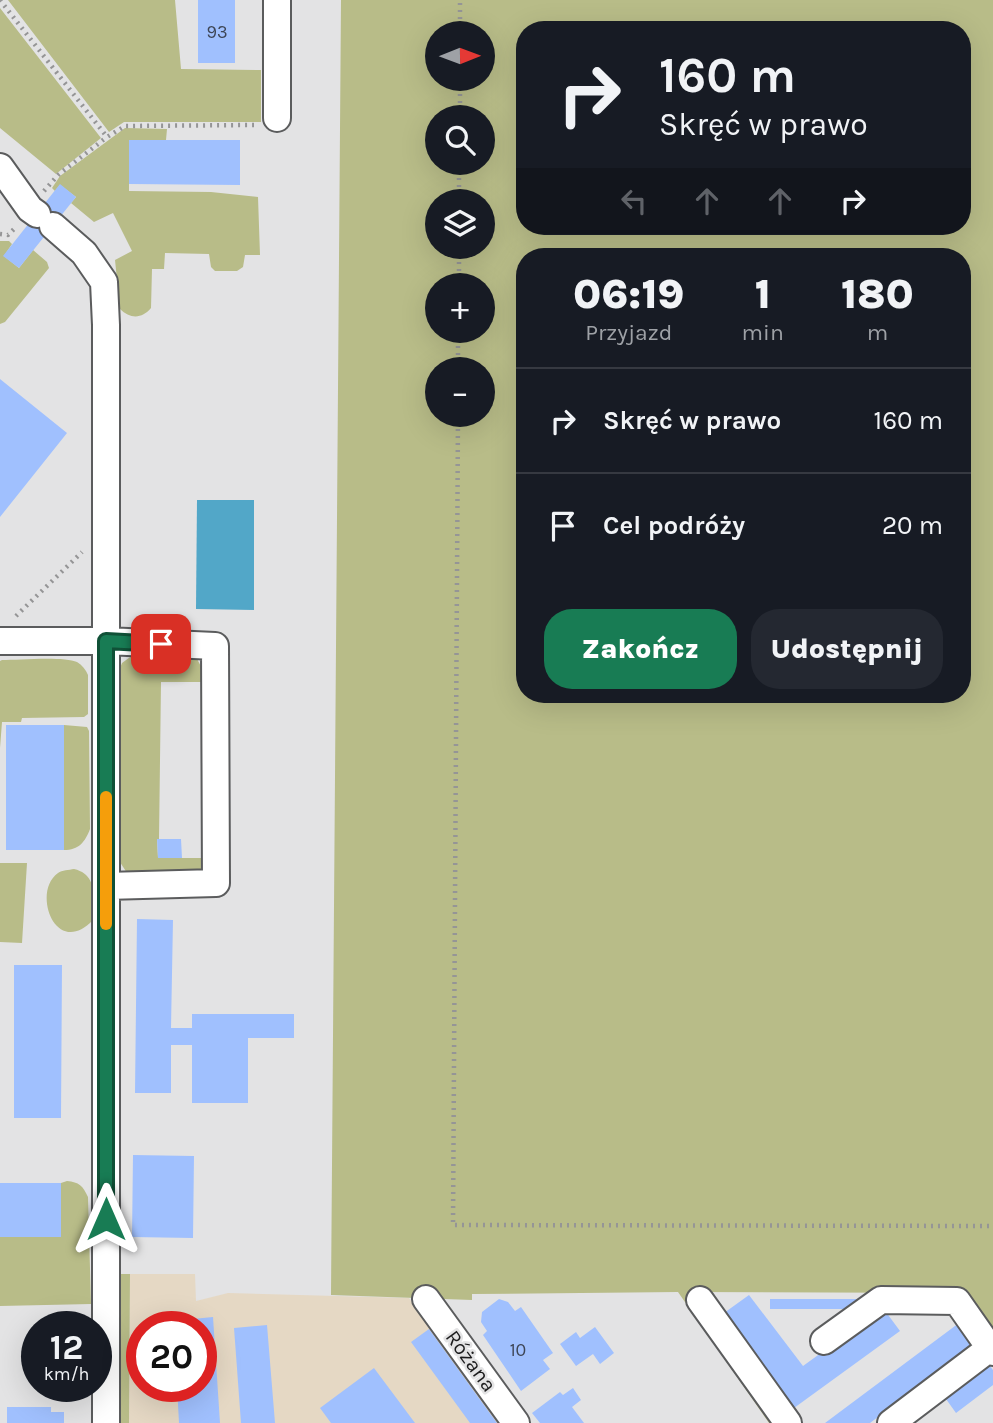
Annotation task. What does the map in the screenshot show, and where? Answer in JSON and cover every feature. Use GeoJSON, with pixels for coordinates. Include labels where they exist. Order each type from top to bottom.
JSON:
{"type":"FeatureCollection","features":[{"type":"Feature","properties":{"kind":"street"},"geometry":{"type":"LineString","coordinates":[[271,121],[276,0]]}},
{"type":"Feature","properties":{"kind":"street"},"geometry":{"type":"LineString","coordinates":[[0,167],[31,222],[84,253],[104,282],[107,341],[106,1423]]}},
{"type":"Feature","properties":{"kind":"street"},"geometry":{"type":"LineString","coordinates":[[5,632],[106,641],[215,646],[216,883],[106,886]]}},
{"type":"Feature","properties":{"kind":"street","name":"Różana"},"geometry":{"type":"LineString","coordinates":[[426,1299],[516,1423]]}},
{"type":"Feature","properties":{"kind":"street"},"geometry":{"type":"LineString","coordinates":[[699,1300],[788,1423]]}},
{"type":"Feature","properties":{"kind":"street"},"geometry":{"type":"LineString","coordinates":[[824,1341],[881,1300],[957,1301],[992,1350],[891,1423]]}},
{"type":"Feature","properties":{"kind":"path"},"geometry":{"type":"LineString","coordinates":[[0,0],[107,137]]}},
{"type":"Feature","properties":{"kind":"path"},"geometry":{"type":"LineString","coordinates":[[460,0],[460,21]]}},
{"type":"Feature","properties":{"kind":"path"},"geometry":{"type":"LineString","coordinates":[[0,234],[8,235],[31,222],[58,174],[125,126],[271,121]]}},
{"type":"Feature","properties":{"kind":"path"},"geometry":{"type":"LineString","coordinates":[[458,427],[453,1225],[993,1226]]}},
{"type":"Feature","properties":{"kind":"path"},"geometry":{"type":"LineString","coordinates":[[5,632],[85,550],[106,536]]}},
{"type":"Feature","properties":{"kind":"shaded area"},"geometry":{"type":"Polygon","coordinates":[[[130,1274],[195,1274],[196,1301],[228,1293],[409,1298],[502,1423],[129,1423],[129,1402],[217,1402],[217,1311],[130,1311],[130,1274]]]}},
{"type":"Feature","properties":{"kind":"green space"},"geometry":{"type":"Polygon","coordinates":[[[8,0],[175,0],[181,69],[261,70],[261,122],[124,122],[109,132],[8,0]]]}},
{"type":"Feature","properties":{"kind":"green space"},"geometry":{"type":"Polygon","coordinates":[[[341,0],[993,0],[993,1336],[962,1293],[687,1292],[777,1423],[769,1423],[678,1292],[472,1294],[472,1300],[331,1295],[341,0]]]}},
{"type":"Feature","properties":{"kind":"green space"},"geometry":{"type":"Polygon","coordinates":[[[0,8],[101,138],[56,174],[0,128],[0,8]]]}},
{"type":"Feature","properties":{"kind":"green space"},"geometry":{"type":"Polygon","coordinates":[[[125,128],[167,129],[166,140],[129,140],[129,191],[211,192],[258,197],[260,255],[245,255],[243,267],[237,271],[215,271],[211,267],[209,254],[165,253],[164,269],[152,269],[151,308],[136,316],[128,315],[120,309],[115,260],[132,251],[113,213],[94,222],[71,203],[76,197],[60,185],[55,191],[52,188],[60,176],[125,128]]]}},
{"type":"Feature","properties":{"kind":"green space"},"geometry":{"type":"Polygon","coordinates":[[[0,241],[9,241],[12,244],[4,256],[19,268],[33,250],[47,262],[49,268],[5,322],[0,324],[0,241]]]}},
{"type":"Feature","properties":{"kind":"green space"},"geometry":{"type":"Polygon","coordinates":[[[137,652],[196,657],[205,674],[205,682],[161,682],[157,839],[158,858],[207,858],[207,875],[127,873],[118,859],[118,673],[122,663],[137,652]]]}},
{"type":"Feature","properties":{"kind":"green space"},"geometry":{"type":"Polygon","coordinates":[[[52,659],[77,662],[88,675],[88,714],[84,717],[22,718],[21,722],[2,722],[0,748],[2,660],[52,659]]]}},
{"type":"Feature","properties":{"kind":"green space"},"geometry":{"type":"Polygon","coordinates":[[[64,725],[87,727],[89,731],[90,829],[81,844],[74,849],[64,850],[64,725]]]}},
{"type":"Feature","properties":{"kind":"green space"},"geometry":{"type":"Polygon","coordinates":[[[0,863],[27,863],[22,943],[0,942],[0,863]]]}},
{"type":"Feature","properties":{"kind":"green space"},"geometry":{"type":"Polygon","coordinates":[[[74,869],[82,872],[91,882],[94,896],[93,920],[80,930],[68,932],[59,927],[52,918],[47,907],[47,894],[50,882],[58,873],[74,869]]]}},
{"type":"Feature","properties":{"kind":"green space"},"geometry":{"type":"Polygon","coordinates":[[[67,1181],[80,1185],[88,1197],[91,1304],[0,1306],[0,1237],[61,1183],[67,1181]]]}},
{"type":"Feature","properties":{"kind":"green space"},"geometry":{"type":"Polygon","coordinates":[[[116,1274],[130,1274],[130,1311],[126,1311],[126,1402],[129,1402],[129,1423],[115,1423],[116,1274]]]}},
{"type":"Feature","properties":{"kind":"water"},"geometry":{"type":"Polygon","coordinates":[[[197,500],[254,500],[254,610],[196,609],[197,500]]]}},
{"type":"Feature","properties":{"kind":"building"},"geometry":{"type":"Polygon","coordinates":[[[198,0],[235,0],[235,63],[198,63],[198,0]]]}},
{"type":"Feature","properties":{"kind":"building"},"geometry":{"type":"Polygon","coordinates":[[[129,140],[240,140],[240,185],[129,184],[129,140]]]}},
{"type":"Feature","properties":{"kind":"building"},"geometry":{"type":"Polygon","coordinates":[[[60,184],[76,197],[19,268],[3,256],[60,184]]]}},
{"type":"Feature","properties":{"kind":"building"},"geometry":{"type":"Polygon","coordinates":[[[0,379],[67,433],[0,517],[0,379]]]}},
{"type":"Feature","properties":{"kind":"building"},"geometry":{"type":"Polygon","coordinates":[[[6,725],[64,725],[64,850],[6,850],[6,725]]]}},
{"type":"Feature","properties":{"kind":"building"},"geometry":{"type":"Polygon","coordinates":[[[157,839],[181,839],[182,858],[158,858],[157,839]]]}},
{"type":"Feature","properties":{"kind":"building"},"geometry":{"type":"Polygon","coordinates":[[[137,919],[173,920],[171,1028],[192,1028],[192,1014],[294,1014],[294,1038],[248,1038],[248,1103],[192,1103],[192,1045],[171,1045],[171,1093],[135,1093],[137,919]]]}},
{"type":"Feature","properties":{"kind":"building"},"geometry":{"type":"Polygon","coordinates":[[[14,965],[62,965],[61,1118],[14,1118],[14,965]]]}},
{"type":"Feature","properties":{"kind":"building"},"geometry":{"type":"Polygon","coordinates":[[[133,1155],[194,1156],[193,1238],[132,1237],[133,1155]]]}},
{"type":"Feature","properties":{"kind":"building"},"geometry":{"type":"Polygon","coordinates":[[[0,1183],[61,1183],[61,1237],[0,1237],[0,1183]]]}},
{"type":"Feature","properties":{"kind":"building"},"geometry":{"type":"Polygon","coordinates":[[[749,1295],[803,1366],[883,1308],[900,1331],[794,1408],[724,1313],[749,1295]]]}},
{"type":"Feature","properties":{"kind":"building"},"geometry":{"type":"Polygon","coordinates":[[[499,1299],[508,1302],[515,1311],[521,1307],[553,1353],[543,1360],[550,1369],[521,1391],[483,1335],[487,1331],[481,1322],[482,1312],[499,1299]]]}},
{"type":"Feature","properties":{"kind":"building"},"geometry":{"type":"Polygon","coordinates":[[[770,1299],[858,1299],[858,1309],[770,1309],[770,1299]]]}},
{"type":"Feature","properties":{"kind":"building"},"geometry":{"type":"Polygon","coordinates":[[[959,1323],[974,1344],[870,1423],[825,1423],[959,1323]]]}},
{"type":"Feature","properties":{"kind":"building"},"geometry":{"type":"Polygon","coordinates":[[[267,1325],[275,1423],[241,1423],[234,1328],[267,1325]]]}},
{"type":"Feature","properties":{"kind":"building"},"geometry":{"type":"Polygon","coordinates":[[[595,1327],[614,1353],[600,1364],[593,1354],[576,1366],[560,1344],[576,1332],[580,1338],[595,1327]]]}},
{"type":"Feature","properties":{"kind":"building"},"geometry":{"type":"Polygon","coordinates":[[[429,1329],[497,1423],[470,1423],[411,1342],[429,1329]]]}},
{"type":"Feature","properties":{"kind":"building"},"geometry":{"type":"Polygon","coordinates":[[[990,1366],[993,1370],[993,1385],[956,1413],[946,1399],[959,1389],[955,1383],[966,1374],[971,1380],[990,1366]]]}},
{"type":"Feature","properties":{"kind":"building"},"geometry":{"type":"Polygon","coordinates":[[[374,1368],[415,1423],[331,1423],[320,1408],[374,1368]]]}},
{"type":"Feature","properties":{"kind":"building"},"geometry":{"type":"Polygon","coordinates":[[[217,1378],[220,1423],[179,1423],[178,1402],[217,1402],[217,1378]]]}},
{"type":"Feature","properties":{"kind":"building"},"geometry":{"type":"Polygon","coordinates":[[[573,1388],[581,1400],[572,1407],[584,1423],[540,1423],[532,1413],[560,1392],[563,1395],[573,1388]]]}},
{"type":"Feature","properties":{"kind":"building"},"geometry":{"type":"Polygon","coordinates":[[[7,1407],[51,1407],[51,1412],[64,1412],[64,1423],[7,1423],[7,1407]]]}},
{"type":"Feature","properties":{"kind":"slow traffic"},"geometry":{"type":"LineString","coordinates":[[106,797],[106,924]]}},
{"type":"Feature","properties":{"kind":"route"},"geometry":{"type":"LineString","coordinates":[[106,1219],[106,641],[161,644]]}}]}
